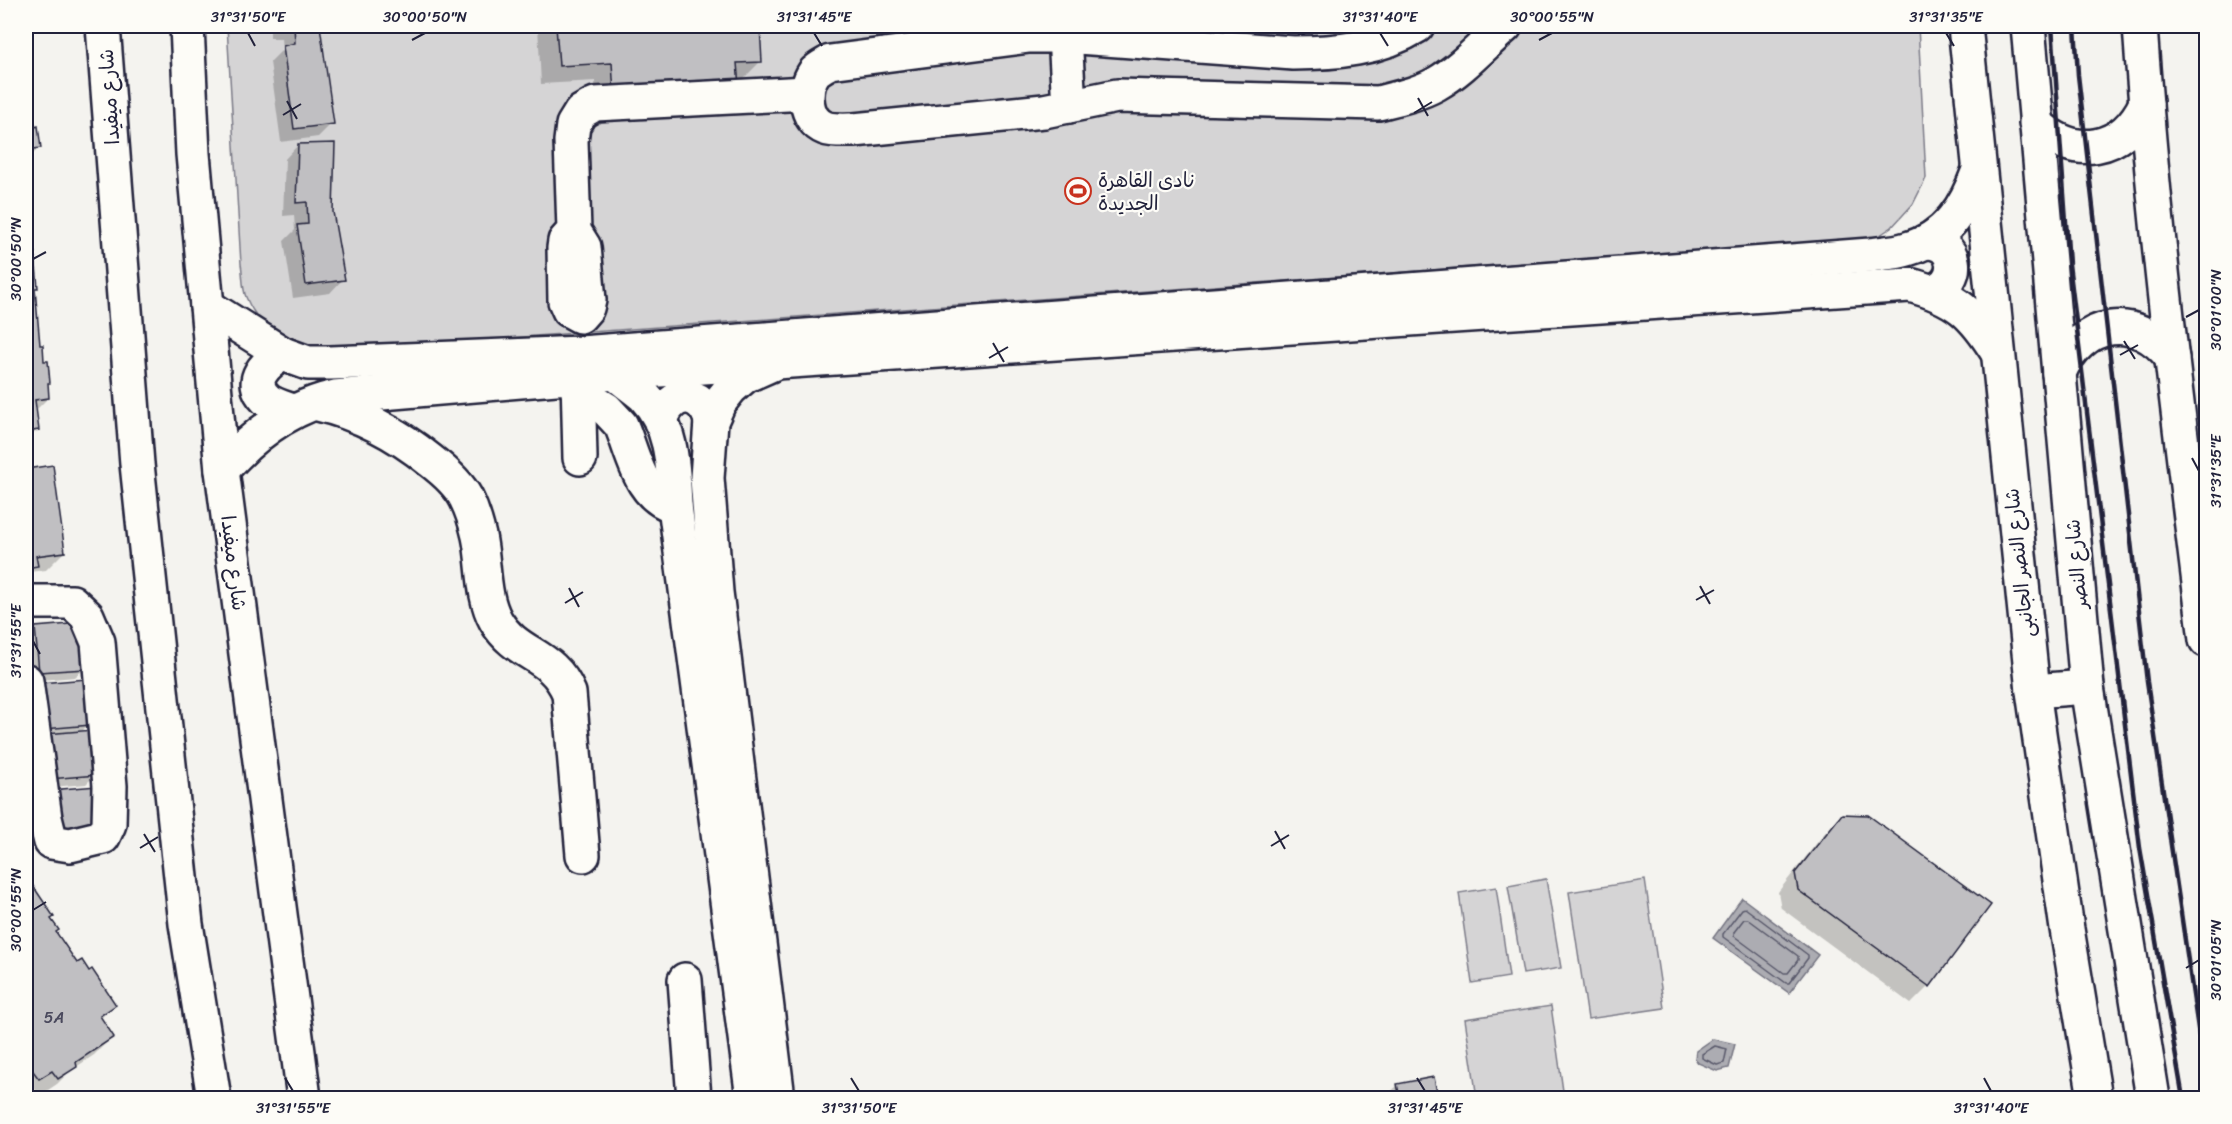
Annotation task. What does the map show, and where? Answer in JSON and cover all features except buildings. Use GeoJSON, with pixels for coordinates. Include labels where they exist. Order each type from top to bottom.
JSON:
{"type":"FeatureCollection","features":[{"type":"Feature","properties":{"kind":"street","name":"شارع ميفيدا"},"geometry":{"type":"LineString","coordinates":[[103,26],[139,487],[186,924],[214,1098]]}},
{"type":"Feature","properties":{"kind":"street","name":"شارع ميفيدا"},"geometry":{"type":"LineString","coordinates":[[187,26],[193,154],[222,470],[304,1098]]}},
{"type":"Feature","properties":{"kind":"street"},"geometry":{"type":"LineString","coordinates":[[1417,26],[1382,41],[1353,49],[1323,53],[1293,53],[1065,36],[994,39],[830,62],[816,71],[807,93],[808,108],[816,122],[826,128],[854,130],[1033,112],[1117,96],[1378,103],[1408,96],[1436,84],[1505,26]]}},
{"type":"Feature","properties":{"kind":"street","name":"شارع النصر الجانبى"},"geometry":{"type":"LineString","coordinates":[[1965,26],[2032,691],[2067,929],[2095,1098]]}},
{"type":"Feature","properties":{"kind":"street","name":"شارع النصر"},"geometry":{"type":"LineString","coordinates":[[2028,26],[2086,687],[2153,1098]]}},
{"type":"Feature","properties":{"kind":"street"},"geometry":{"type":"LineString","coordinates":[[2140,26],[2145,103],[2172,358],[2206,640]]}},
{"type":"Feature","properties":{"kind":"street"},"geometry":{"type":"LineString","coordinates":[[1065,36],[1069,105]]}},
{"type":"Feature","properties":{"kind":"street"},"geometry":{"type":"LineString","coordinates":[[580,458],[580,316],[569,310],[565,301],[564,248],[574,231],[571,141],[573,125],[581,112],[595,104],[807,93]]}},
{"type":"Feature","properties":{"kind":"street"},"geometry":{"type":"LineString","coordinates":[[2036,123],[2045,133],[2069,145],[2096,146],[2121,136],[2140,116],[2145,103]]}},
{"type":"Feature","properties":{"kind":"street"},"geometry":{"type":"LineString","coordinates":[[1925,242],[1950,223],[1968,199],[1979,170]]}},
{"type":"Feature","properties":{"kind":"street"},"geometry":{"type":"LineString","coordinates":[[222,470],[243,447],[303,407],[343,396],[1870,255],[1907,249],[1933,241],[1948,250],[1952,258],[1951,275],[1947,283],[1933,291]]}},
{"type":"Feature","properties":{"kind":"street"},"geometry":{"type":"LineString","coordinates":[[207,306],[283,354],[309,363],[579,374],[1910,285],[1933,291],[1961,306],[1982,327],[1998,353]]}},
{"type":"Feature","properties":{"kind":"street"},"geometry":{"type":"LineString","coordinates":[[2059,373],[2068,354],[2084,338],[2110,328],[2132,329],[2152,337],[2172,358]]}},
{"type":"Feature","properties":{"kind":"street"},"geometry":{"type":"LineString","coordinates":[[283,354],[263,367],[258,379],[260,391],[267,400],[360,417],[405,440],[447,474],[465,496],[476,523],[483,551],[488,602],[496,620],[508,637],[523,650],[554,668],[563,679],[569,693],[583,855]]}},
{"type":"Feature","properties":{"kind":"street"},"geometry":{"type":"LineString","coordinates":[[778,1098],[716,592],[707,478],[711,421],[719,403],[745,376],[762,367],[781,362]]}},
{"type":"Feature","properties":{"kind":"street"},"geometry":{"type":"LineString","coordinates":[[615,373],[652,405],[661,422],[672,455],[675,506],[753,1098]]}},
{"type":"Feature","properties":{"kind":"street"},"geometry":{"type":"LineString","coordinates":[[579,374],[621,425],[648,490],[665,503],[675,506]]}},
{"type":"Feature","properties":{"kind":"street"},"geometry":{"type":"LineString","coordinates":[[661,422],[668,405],[676,399],[685,397],[703,403],[711,421]]}},
{"type":"Feature","properties":{"kind":"street"},"geometry":{"type":"LineString","coordinates":[[26,603],[72,602],[87,616],[98,642],[110,786],[109,824],[103,837],[70,845],[51,842],[45,818],[26,681]]}},
{"type":"Feature","properties":{"kind":"street"},"geometry":{"type":"LineString","coordinates":[[2032,691],[2086,687]]}},
{"type":"Feature","properties":{"kind":"street"},"geometry":{"type":"LineString","coordinates":[[685,980],[694,1098]]}},
{"type":"Feature","properties":{"kind":"shaded area","name":"نادى القاهرة الجديدة"},"geometry":{"type":"Polygon","coordinates":[[[227,26],[1918,26],[1926,178],[1913,204],[1892,227],[1865,245],[1745,247],[319,352],[285,340],[266,327],[258,318],[245,293],[241,264],[227,26]]]}},
{"type":"Feature","properties":{"kind":"shaded area"},"geometry":{"type":"Polygon","coordinates":[[[1546,879],[1561,968],[1523,974],[1508,886],[1546,879]]]}},
{"type":"Feature","properties":{"kind":"shaded area"},"geometry":{"type":"Polygon","coordinates":[[[1645,880],[1664,1008],[1588,1019],[1569,892],[1645,880]]]}},
{"type":"Feature","properties":{"kind":"shaded area"},"geometry":{"type":"Polygon","coordinates":[[[1496,887],[1509,977],[1472,983],[1459,893],[1496,887]]]}},
{"type":"Feature","properties":{"kind":"shaded area"},"geometry":{"type":"Polygon","coordinates":[[[1551,1006],[1564,1098],[1477,1098],[1465,1019],[1551,1006]]]}},
{"type":"Feature","properties":{"kind":"water"},"geometry":{"type":"Polygon","coordinates":[[[1742,898],[1818,955],[1789,993],[1713,938],[1742,898]]]}},
{"type":"Feature","properties":{"kind":"water"},"geometry":{"type":"Polygon","coordinates":[[[1713,1039],[1735,1044],[1729,1068],[1717,1071],[1698,1063],[1695,1058],[1696,1051],[1713,1039]]]}},
{"type":"Feature","properties":{"kind":"railway"},"geometry":{"type":"LineString","coordinates":[[2052,26],[2069,264],[2140,848],[2183,1098]]}},
{"type":"Feature","properties":{"kind":"railway"},"geometry":{"type":"LineString","coordinates":[[2075,26],[2078,75],[2147,682],[2206,1083]]}},
{"type":"Feature","properties":{"kind":"place","name":"نادى القاهرة الجديدة"},"geometry":{"type":"Point","coordinates":[1078,191]}}]}
